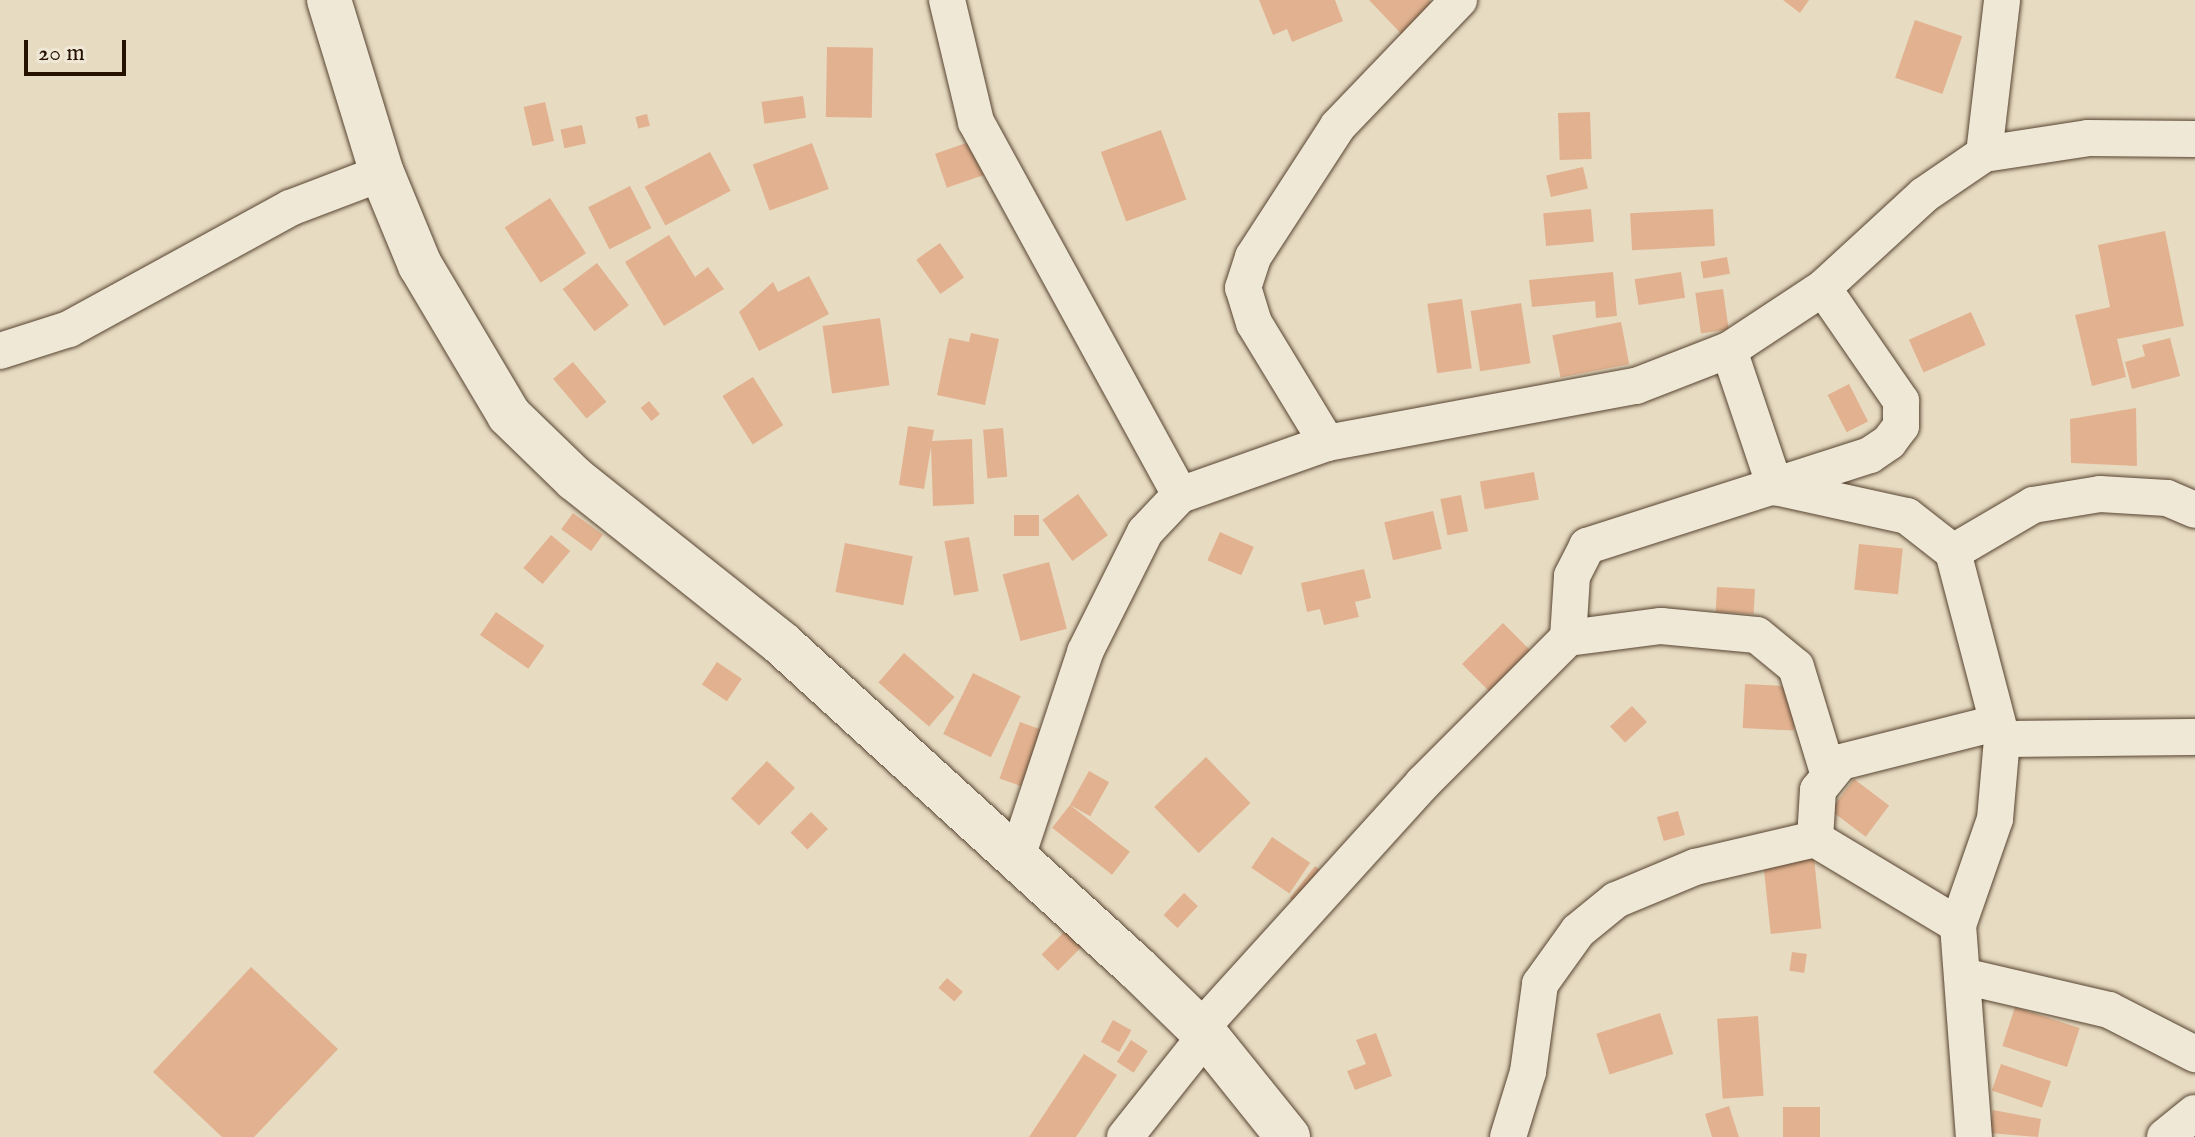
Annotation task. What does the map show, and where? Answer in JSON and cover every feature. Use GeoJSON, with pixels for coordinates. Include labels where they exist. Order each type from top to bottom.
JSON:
{"type":"FeatureCollection","features":[{"type":"Feature","properties":{"kind":"street"},"geometry":{"type":"LineString","coordinates":[[329,0],[382,173],[450,322],[509,415],[575,479],[781,643],[1203,1032],[1288,1137]]}},
{"type":"Feature","properties":{"kind":"street"},"geometry":{"type":"LineString","coordinates":[[947,0],[976,122],[1180,495]]}},
{"type":"Feature","properties":{"kind":"street"},"geometry":{"type":"LineString","coordinates":[[1327,443],[1254,323],[1243,288],[1253,257],[1338,126],[1459,0]]}},
{"type":"Feature","properties":{"kind":"street"},"geometry":{"type":"LineString","coordinates":[[1984,154],[2002,0]]}},
{"type":"Feature","properties":{"kind":"street"},"geometry":{"type":"LineString","coordinates":[[1016,860],[1085,652],[1145,532],[1180,495],[1327,443],[1636,386],[1729,350],[1823,288],[1924,195],[1984,154],[2088,138],[2195,139]]}},
{"type":"Feature","properties":{"kind":"street"},"geometry":{"type":"LineString","coordinates":[[0,351],[69,329],[290,208],[382,173]]}},
{"type":"Feature","properties":{"kind":"street"},"geometry":{"type":"LineString","coordinates":[[1568,638],[1572,576],[1587,546],[1618,530],[1775,487],[1870,455],[1901,426],[1901,401],[1886,371],[1823,288]]}},
{"type":"Feature","properties":{"kind":"street"},"geometry":{"type":"LineString","coordinates":[[1729,350],[1775,487]]}},
{"type":"Feature","properties":{"kind":"street"},"geometry":{"type":"LineString","coordinates":[[1775,487],[1907,516],[1953,552],[1999,731],[1995,819],[1958,925],[1974,1137]]}},
{"type":"Feature","properties":{"kind":"street"},"geometry":{"type":"LineString","coordinates":[[1953,552],[2046,503],[2100,494],[2167,498],[2195,510]]}},
{"type":"Feature","properties":{"kind":"street"},"geometry":{"type":"LineString","coordinates":[[1125,1137],[1203,1032],[1434,772],[1568,638],[1661,626],[1757,635],[1796,667],[1828,772]]}},
{"type":"Feature","properties":{"kind":"street"},"geometry":{"type":"LineString","coordinates":[[1815,839],[1818,790],[1828,772],[1898,745],[1999,731],[2195,737]]}},
{"type":"Feature","properties":{"kind":"street"},"geometry":{"type":"LineString","coordinates":[[1508,1137],[1528,1072],[1540,984],[1578,931],[1616,900],[1695,867],[1815,839],[1958,925]]}},
{"type":"Feature","properties":{"kind":"street"},"geometry":{"type":"LineString","coordinates":[[1963,976],[2109,1010],[2195,1054]]}},
{"type":"Feature","properties":{"kind":"street"},"geometry":{"type":"LineString","coordinates":[[2165,1137],[2195,1113]]}},
{"type":"Feature","properties":{"kind":"building"},"geometry":{"type":"Polygon","coordinates":[[[1259,0],[1335,0],[1343,21],[1292,42],[1287,29],[1273,35],[1259,0]]]}},
{"type":"Feature","properties":{"kind":"building"},"geometry":{"type":"Polygon","coordinates":[[[1369,0],[1429,0],[1441,13],[1410,43],[1369,0]]]}},
{"type":"Feature","properties":{"kind":"building"},"geometry":{"type":"Polygon","coordinates":[[[1783,0],[1809,0],[1800,13],[1783,0]]]}},
{"type":"Feature","properties":{"kind":"building"},"geometry":{"type":"Polygon","coordinates":[[[1915,20],[1962,36],[1942,94],[1895,78],[1915,20]]]}},
{"type":"Feature","properties":{"kind":"building"},"geometry":{"type":"Polygon","coordinates":[[[827,47],[873,48],[872,118],[826,117],[827,47]]]}},
{"type":"Feature","properties":{"kind":"building"},"geometry":{"type":"Polygon","coordinates":[[[803,96],[806,118],[764,124],[761,102],[803,96]]]}},
{"type":"Feature","properties":{"kind":"building"},"geometry":{"type":"Polygon","coordinates":[[[545,102],[554,141],[533,146],[524,107],[545,102]]]}},
{"type":"Feature","properties":{"kind":"building"},"geometry":{"type":"Polygon","coordinates":[[[1590,112],[1592,159],[1560,160],[1558,113],[1590,112]]]}},
{"type":"Feature","properties":{"kind":"building"},"geometry":{"type":"Polygon","coordinates":[[[647,114],[650,126],[638,129],[635,117],[647,114]]]}},
{"type":"Feature","properties":{"kind":"building"},"geometry":{"type":"Polygon","coordinates":[[[582,125],[586,144],[564,148],[560,130],[582,125]]]}},
{"type":"Feature","properties":{"kind":"building"},"geometry":{"type":"Polygon","coordinates":[[[1161,130],[1186,200],[1126,221],[1101,152],[1161,130]]]}},
{"type":"Feature","properties":{"kind":"building"},"geometry":{"type":"Polygon","coordinates":[[[972,141],[984,175],[947,188],[935,154],[972,141]]]}},
{"type":"Feature","properties":{"kind":"building"},"geometry":{"type":"Polygon","coordinates":[[[812,143],[829,189],[770,211],[753,165],[812,143]]]}},
{"type":"Feature","properties":{"kind":"building"},"geometry":{"type":"Polygon","coordinates":[[[710,152],[731,191],[665,226],[645,187],[710,152]]]}},
{"type":"Feature","properties":{"kind":"building"},"geometry":{"type":"Polygon","coordinates":[[[1583,167],[1588,188],[1551,197],[1546,176],[1583,167]]]}},
{"type":"Feature","properties":{"kind":"building"},"geometry":{"type":"Polygon","coordinates":[[[630,186],[651,228],[609,249],[588,207],[630,186]]]}},
{"type":"Feature","properties":{"kind":"building"},"geometry":{"type":"Polygon","coordinates":[[[550,198],[586,253],[541,283],[505,227],[550,198]]]}},
{"type":"Feature","properties":{"kind":"building"},"geometry":{"type":"Polygon","coordinates":[[[1591,209],[1594,242],[1546,246],[1543,213],[1591,209]]]}},
{"type":"Feature","properties":{"kind":"building"},"geometry":{"type":"Polygon","coordinates":[[[1713,209],[1715,246],[1632,250],[1630,213],[1713,209]]]}},
{"type":"Feature","properties":{"kind":"building"},"geometry":{"type":"Polygon","coordinates":[[[2165,231],[2184,326],[2117,339],[2126,377],[2092,386],[2075,315],[2110,307],[2098,245],[2165,231]]]}},
{"type":"Feature","properties":{"kind":"building"},"geometry":{"type":"Polygon","coordinates":[[[669,235],[695,277],[708,267],[724,289],[664,326],[625,262],[669,235]]]}},
{"type":"Feature","properties":{"kind":"building"},"geometry":{"type":"Polygon","coordinates":[[[940,243],[964,277],[940,294],[916,260],[940,243]]]}},
{"type":"Feature","properties":{"kind":"building"},"geometry":{"type":"Polygon","coordinates":[[[1727,257],[1730,274],[1703,278],[1700,262],[1727,257]]]}},
{"type":"Feature","properties":{"kind":"building"},"geometry":{"type":"Polygon","coordinates":[[[597,263],[629,305],[595,331],[563,289],[597,263]]]}},
{"type":"Feature","properties":{"kind":"building"},"geometry":{"type":"Polygon","coordinates":[[[1613,272],[1617,316],[1596,318],[1595,301],[1532,307],[1529,280],[1613,272]]]}},
{"type":"Feature","properties":{"kind":"building"},"geometry":{"type":"Polygon","coordinates":[[[1681,272],[1685,298],[1639,305],[1635,279],[1681,272]]]}},
{"type":"Feature","properties":{"kind":"building"},"geometry":{"type":"Polygon","coordinates":[[[809,276],[829,314],[759,351],[739,312],[773,282],[778,292],[809,276]]]}},
{"type":"Feature","properties":{"kind":"building"},"geometry":{"type":"Polygon","coordinates":[[[1723,289],[1729,330],[1701,333],[1695,293],[1723,289]]]}},
{"type":"Feature","properties":{"kind":"building"},"geometry":{"type":"Polygon","coordinates":[[[1462,299],[1472,368],[1437,373],[1427,304],[1462,299]]]}},
{"type":"Feature","properties":{"kind":"building"},"geometry":{"type":"Polygon","coordinates":[[[1521,303],[1531,363],[1480,371],[1471,311],[1521,303]]]}},
{"type":"Feature","properties":{"kind":"building"},"geometry":{"type":"Polygon","coordinates":[[[1971,312],[1986,345],[1924,373],[1909,340],[1971,312]]]}},
{"type":"Feature","properties":{"kind":"building"},"geometry":{"type":"Polygon","coordinates":[[[880,318],[889,385],[832,393],[823,326],[880,318]]]}},
{"type":"Feature","properties":{"kind":"building"},"geometry":{"type":"Polygon","coordinates":[[[1621,322],[1629,364],[1560,378],[1552,335],[1621,322]]]}},
{"type":"Feature","properties":{"kind":"building"},"geometry":{"type":"Polygon","coordinates":[[[971,333],[999,339],[985,405],[937,395],[949,338],[969,342],[971,333]]]}},
{"type":"Feature","properties":{"kind":"building"},"geometry":{"type":"Polygon","coordinates":[[[2170,338],[2180,376],[2132,389],[2125,362],[2145,356],[2142,345],[2170,338]]]}},
{"type":"Feature","properties":{"kind":"building"},"geometry":{"type":"Polygon","coordinates":[[[573,362],[606,402],[587,419],[553,379],[573,362]]]}},
{"type":"Feature","properties":{"kind":"building"},"geometry":{"type":"Polygon","coordinates":[[[753,377],[783,425],[753,444],[722,396],[753,377]]]}},
{"type":"Feature","properties":{"kind":"building"},"geometry":{"type":"Polygon","coordinates":[[[1849,384],[1868,421],[1847,432],[1828,395],[1849,384]]]}},
{"type":"Feature","properties":{"kind":"building"},"geometry":{"type":"Polygon","coordinates":[[[649,401],[660,414],[652,421],[641,408],[649,401]]]}},
{"type":"Feature","properties":{"kind":"building"},"geometry":{"type":"Polygon","coordinates":[[[2136,408],[2137,466],[2071,463],[2070,419],[2136,408]]]}},
{"type":"Feature","properties":{"kind":"building"},"geometry":{"type":"Polygon","coordinates":[[[908,426],[934,430],[932,441],[972,439],[974,504],[933,506],[931,447],[924,489],[899,485],[908,426]]]}},
{"type":"Feature","properties":{"kind":"building"},"geometry":{"type":"Polygon","coordinates":[[[1003,428],[1007,477],[987,479],[983,430],[1003,428]]]}},
{"type":"Feature","properties":{"kind":"building"},"geometry":{"type":"Polygon","coordinates":[[[1534,472],[1539,500],[1485,509],[1480,482],[1534,472]]]}},
{"type":"Feature","properties":{"kind":"building"},"geometry":{"type":"Polygon","coordinates":[[[1078,494],[1108,535],[1072,561],[1042,520],[1078,494]]]}},
{"type":"Feature","properties":{"kind":"building"},"geometry":{"type":"Polygon","coordinates":[[[1461,495],[1468,531],[1447,535],[1440,499],[1461,495]]]}},
{"type":"Feature","properties":{"kind":"building"},"geometry":{"type":"Polygon","coordinates":[[[1433,511],[1442,549],[1393,560],[1384,522],[1433,511]]]}},
{"type":"Feature","properties":{"kind":"building"},"geometry":{"type":"Polygon","coordinates":[[[573,513],[603,535],[591,551],[561,529],[573,513]]]}},
{"type":"Feature","properties":{"kind":"building"},"geometry":{"type":"Polygon","coordinates":[[[1014,515],[1039,515],[1039,536],[1014,536],[1014,515]]]}},
{"type":"Feature","properties":{"kind":"building"},"geometry":{"type":"Polygon","coordinates":[[[1220,532],[1254,547],[1241,575],[1207,560],[1220,532]]]}},
{"type":"Feature","properties":{"kind":"building"},"geometry":{"type":"Polygon","coordinates":[[[551,535],[570,551],[543,584],[523,568],[551,535]]]}},
{"type":"Feature","properties":{"kind":"building"},"geometry":{"type":"Polygon","coordinates":[[[969,537],[979,591],[954,596],[944,541],[969,537]]]}},
{"type":"Feature","properties":{"kind":"building"},"geometry":{"type":"Polygon","coordinates":[[[845,543],[913,556],[903,605],[835,592],[845,543]]]}},
{"type":"Feature","properties":{"kind":"building"},"geometry":{"type":"Polygon","coordinates":[[[1859,544],[1903,549],[1898,594],[1854,590],[1859,544]]]}},
{"type":"Feature","properties":{"kind":"building"},"geometry":{"type":"Polygon","coordinates":[[[1049,562],[1067,629],[1020,641],[1003,574],[1049,562]]]}},
{"type":"Feature","properties":{"kind":"building"},"geometry":{"type":"Polygon","coordinates":[[[1364,569],[1371,598],[1355,602],[1359,617],[1324,625],[1320,609],[1307,612],[1301,583],[1364,569]]]}},
{"type":"Feature","properties":{"kind":"building"},"geometry":{"type":"Polygon","coordinates":[[[1717,587],[1755,589],[1754,614],[1716,612],[1717,587]]]}},
{"type":"Feature","properties":{"kind":"building"},"geometry":{"type":"Polygon","coordinates":[[[496,612],[544,646],[528,669],[480,635],[496,612]]]}},
{"type":"Feature","properties":{"kind":"building"},"geometry":{"type":"Polygon","coordinates":[[[1503,623],[1533,653],[1492,694],[1462,664],[1503,623]]]}},
{"type":"Feature","properties":{"kind":"building"},"geometry":{"type":"Polygon","coordinates":[[[904,653],[955,697],[929,726],[878,682],[904,653]]]}},
{"type":"Feature","properties":{"kind":"building"},"geometry":{"type":"Polygon","coordinates":[[[717,662],[742,679],[727,701],[702,684],[717,662]]]}},
{"type":"Feature","properties":{"kind":"building"},"geometry":{"type":"Polygon","coordinates":[[[973,673],[1021,696],[991,757],[943,734],[973,673]]]}},
{"type":"Feature","properties":{"kind":"building"},"geometry":{"type":"Polygon","coordinates":[[[1745,684],[1796,687],[1794,731],[1743,728],[1745,684]]]}},
{"type":"Feature","properties":{"kind":"building"},"geometry":{"type":"Polygon","coordinates":[[[1632,706],[1647,722],[1625,743],[1610,726],[1632,706]]]}},
{"type":"Feature","properties":{"kind":"building"},"geometry":{"type":"Polygon","coordinates":[[[1020,722],[1042,730],[1021,786],[999,778],[1020,722]]]}},
{"type":"Feature","properties":{"kind":"building"},"geometry":{"type":"Polygon","coordinates":[[[1206,757],[1250,803],[1199,853],[1154,807],[1206,757]]]}},
{"type":"Feature","properties":{"kind":"building"},"geometry":{"type":"Polygon","coordinates":[[[767,761],[795,788],[759,825],[731,798],[767,761]]]}},
{"type":"Feature","properties":{"kind":"building"},"geometry":{"type":"Polygon","coordinates":[[[1089,771],[1109,782],[1090,816],[1070,805],[1089,771]]]}},
{"type":"Feature","properties":{"kind":"building"},"geometry":{"type":"Polygon","coordinates":[[[1854,779],[1889,805],[1866,837],[1831,810],[1854,779]]]}},
{"type":"Feature","properties":{"kind":"building"},"geometry":{"type":"Polygon","coordinates":[[[1070,805],[1130,852],[1112,875],[1052,828],[1070,805]]]}},
{"type":"Feature","properties":{"kind":"building"},"geometry":{"type":"Polygon","coordinates":[[[1678,811],[1685,835],[1664,841],[1657,817],[1678,811]]]}},
{"type":"Feature","properties":{"kind":"building"},"geometry":{"type":"Polygon","coordinates":[[[811,812],[828,829],[807,849],[790,833],[811,812]]]}},
{"type":"Feature","properties":{"kind":"building"},"geometry":{"type":"Polygon","coordinates":[[[1272,837],[1310,863],[1289,893],[1251,868],[1272,837]]]}},
{"type":"Feature","properties":{"kind":"building"},"geometry":{"type":"Polygon","coordinates":[[[1814,858],[1821,929],[1771,934],[1763,863],[1814,858]]]}},
{"type":"Feature","properties":{"kind":"building"},"geometry":{"type":"Polygon","coordinates":[[[1315,866],[1329,877],[1304,909],[1290,898],[1315,866]]]}},
{"type":"Feature","properties":{"kind":"building"},"geometry":{"type":"Polygon","coordinates":[[[1184,893],[1198,906],[1177,928],[1164,915],[1184,893]]]}},
{"type":"Feature","properties":{"kind":"building"},"geometry":{"type":"Polygon","coordinates":[[[1067,929],[1083,945],[1058,971],[1042,954],[1067,929]]]}},
{"type":"Feature","properties":{"kind":"building"},"geometry":{"type":"Polygon","coordinates":[[[1792,952],[1807,954],[1804,973],[1789,971],[1792,952]]]}},
{"type":"Feature","properties":{"kind":"building"},"geometry":{"type":"Polygon","coordinates":[[[251,967],[338,1049],[254,1137],[222,1137],[153,1072],[251,967]]]}},
{"type":"Feature","properties":{"kind":"building"},"geometry":{"type":"Polygon","coordinates":[[[947,978],[963,992],[954,1002],[938,988],[947,978]]]}},
{"type":"Feature","properties":{"kind":"building"},"geometry":{"type":"Polygon","coordinates":[[[2015,1007],[2080,1028],[2067,1067],[2002,1046],[2015,1007]]]}},
{"type":"Feature","properties":{"kind":"building"},"geometry":{"type":"Polygon","coordinates":[[[1660,1013],[1673,1054],[1610,1075],[1596,1034],[1660,1013]]]}},
{"type":"Feature","properties":{"kind":"building"},"geometry":{"type":"Polygon","coordinates":[[[1758,1016],[1764,1096],[1723,1099],[1717,1019],[1758,1016]]]}},
{"type":"Feature","properties":{"kind":"building"},"geometry":{"type":"Polygon","coordinates":[[[1113,1020],[1131,1030],[1119,1052],[1101,1042],[1113,1020]]]}},
{"type":"Feature","properties":{"kind":"building"},"geometry":{"type":"Polygon","coordinates":[[[1376,1033],[1392,1076],[1355,1090],[1347,1071],[1366,1064],[1356,1040],[1376,1033]]]}},
{"type":"Feature","properties":{"kind":"building"},"geometry":{"type":"Polygon","coordinates":[[[1131,1040],[1148,1051],[1134,1073],[1117,1062],[1131,1040]]]}},
{"type":"Feature","properties":{"kind":"building"},"geometry":{"type":"Polygon","coordinates":[[[1084,1054],[1117,1075],[1076,1137],[1029,1137],[1084,1054]]]}},
{"type":"Feature","properties":{"kind":"building"},"geometry":{"type":"Polygon","coordinates":[[[2001,1064],[2051,1081],[2042,1108],[1992,1090],[2001,1064]]]}},
{"type":"Feature","properties":{"kind":"building"},"geometry":{"type":"Polygon","coordinates":[[[1729,1106],[1739,1137],[1712,1137],[1705,1114],[1729,1106]]]}},
{"type":"Feature","properties":{"kind":"building"},"geometry":{"type":"Polygon","coordinates":[[[1783,1107],[1820,1107],[1820,1137],[1783,1137],[1783,1107]]]}},
{"type":"Feature","properties":{"kind":"building"},"geometry":{"type":"Polygon","coordinates":[[[1993,1110],[2041,1119],[2038,1137],[1989,1133],[1993,1110]]]}}]}
